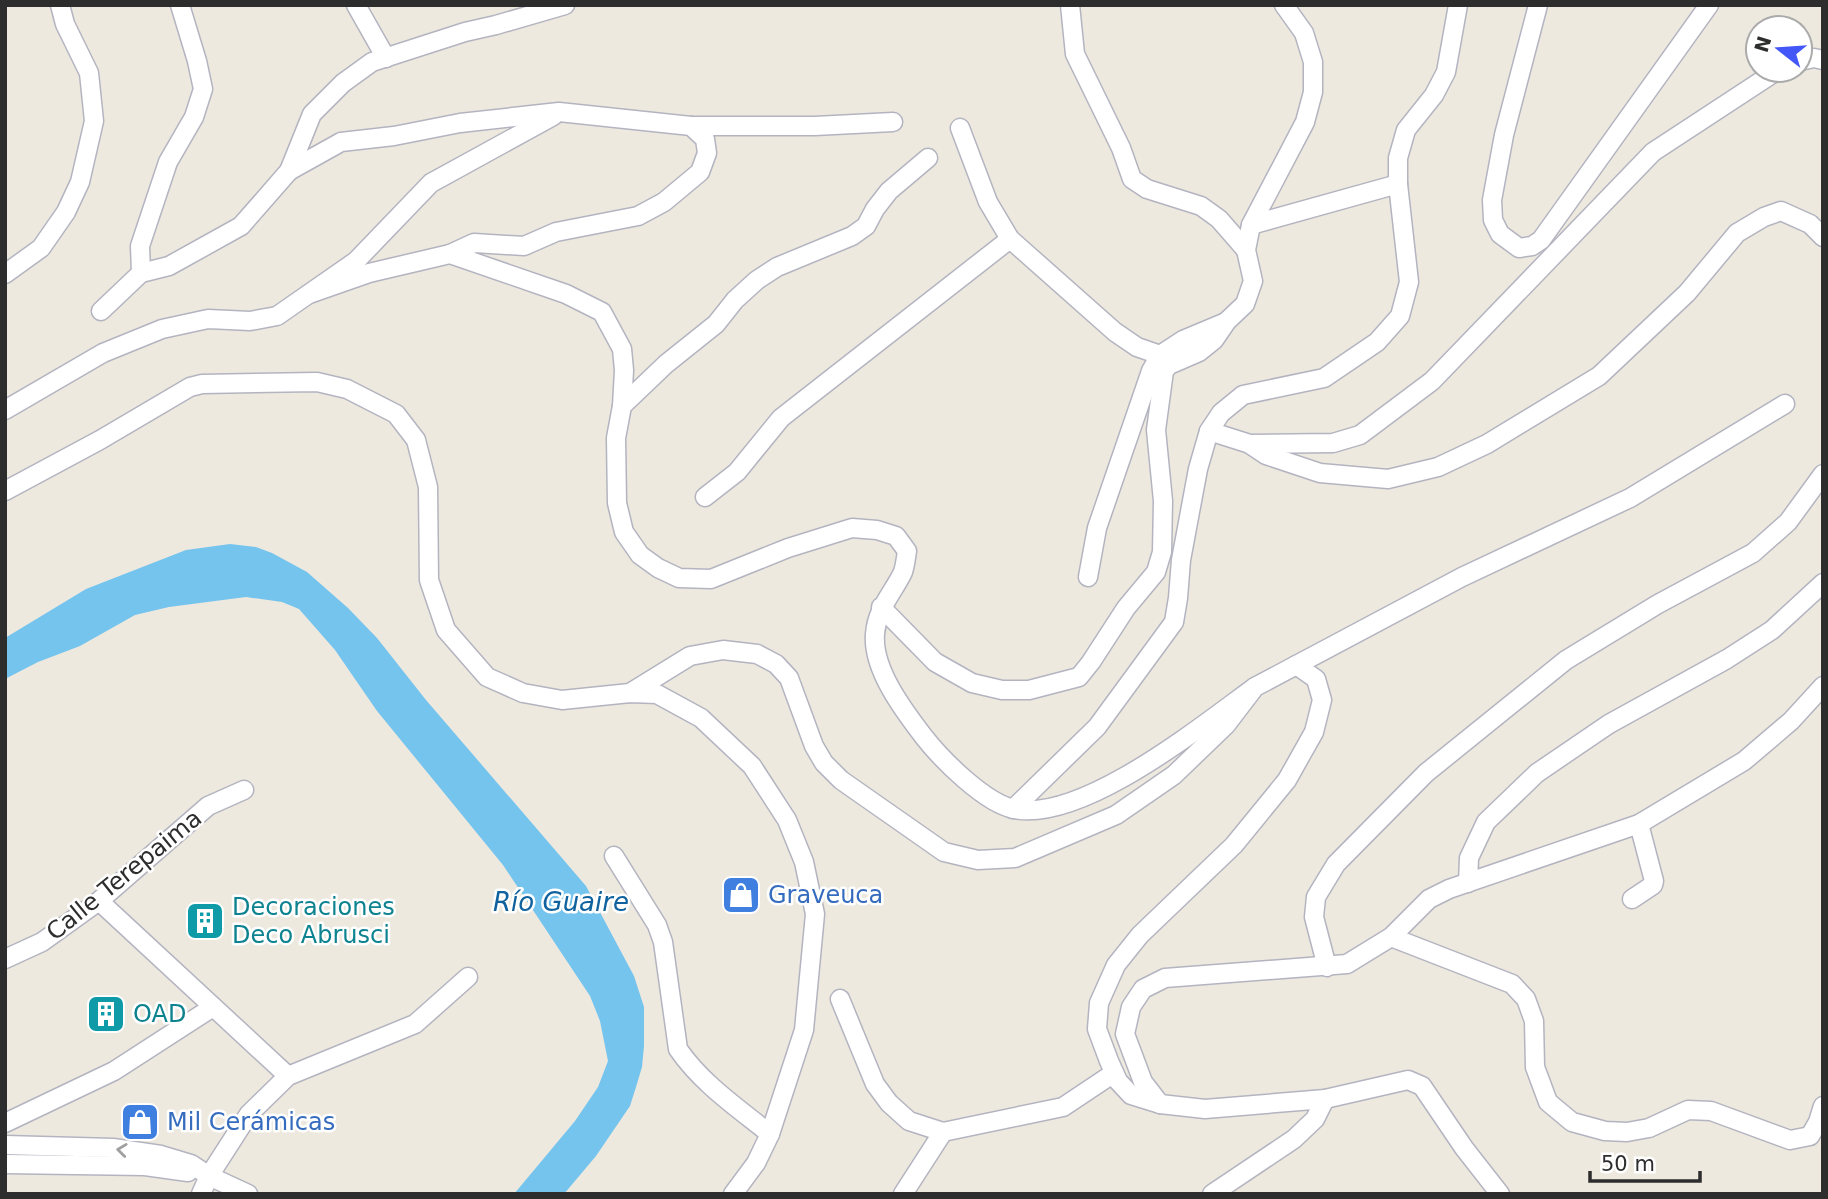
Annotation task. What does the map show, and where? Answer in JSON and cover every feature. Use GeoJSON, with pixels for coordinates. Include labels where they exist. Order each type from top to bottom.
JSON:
{"type":"FeatureCollection","features":[{"type":"Feature","properties":{"kind":"street"},"geometry":{"type":"LineString","coordinates":[[5,274],[41,248],[66,212],[80,182],[94,121],[89,73],[65,24],[60,5]]}},
{"type":"Feature","properties":{"kind":"street"},"geometry":{"type":"LineString","coordinates":[[141,272],[140,246],[167,163],[194,117],[202,89],[197,61],[180,5]]}},
{"type":"Feature","properties":{"kind":"street"},"geometry":{"type":"LineString","coordinates":[[356,5],[386,58]]}},
{"type":"Feature","properties":{"kind":"street"},"geometry":{"type":"LineString","coordinates":[[101,311],[141,272],[169,266],[241,226],[289,171],[312,114],[343,83],[372,62],[465,32],[496,26],[565,5]]}},
{"type":"Feature","properties":{"kind":"street"},"geometry":{"type":"LineString","coordinates":[[1070,5],[1075,54],[1121,148],[1132,178],[1147,189],[1201,206],[1219,219],[1246,250]]}},
{"type":"Feature","properties":{"kind":"street"},"geometry":{"type":"LineString","coordinates":[[881,607],[935,662],[972,682],[1002,690],[1029,690],[1079,677],[1126,608],[1156,572],[1162,552],[1163,501],[1156,430],[1164,371],[1169,365],[1199,352],[1214,340],[1227,321],[1245,304],[1253,281],[1246,250],[1251,225],[1305,122],[1313,92],[1313,62],[1304,33],[1284,5]]}},
{"type":"Feature","properties":{"kind":"street"},"geometry":{"type":"LineString","coordinates":[[1013,809],[1097,727],[1174,622],[1185,533],[1198,469],[1209,431],[1222,413],[1243,395],[1324,378],[1377,342],[1400,316],[1409,282],[1398,184],[1398,158],[1406,130],[1434,95],[1446,72],[1458,5]]}},
{"type":"Feature","properties":{"kind":"street"},"geometry":{"type":"LineString","coordinates":[[1538,5],[1504,135],[1492,200],[1493,220],[1500,234],[1519,248],[1532,246],[1541,240],[1709,5]]}},
{"type":"Feature","properties":{"kind":"street"},"geometry":{"type":"LineString","coordinates":[[1250,444],[1333,443],[1360,435],[1399,408],[1432,381],[1653,152],[1757,84]]}},
{"type":"Feature","properties":{"kind":"street"},"geometry":{"type":"LineString","coordinates":[[289,171],[341,142],[394,136],[460,123],[559,113],[691,126],[815,126],[894,122]]}},
{"type":"Feature","properties":{"kind":"street"},"geometry":{"type":"LineString","coordinates":[[5,410],[103,352],[162,329],[208,319],[250,321],[277,316],[356,261],[431,183],[559,113]]}},
{"type":"Feature","properties":{"kind":"street"},"geometry":{"type":"LineString","coordinates":[[309,294],[369,273],[450,254],[474,243],[524,246],[556,232],[638,216],[664,202],[700,172],[707,153],[705,139],[691,126]]}},
{"type":"Feature","properties":{"kind":"street"},"geometry":{"type":"LineString","coordinates":[[960,128],[988,202],[1010,239],[1115,332],[1138,347],[1160,355]]}},
{"type":"Feature","properties":{"kind":"street"},"geometry":{"type":"LineString","coordinates":[[622,406],[716,324],[735,300],[757,280],[777,267],[852,236],[866,226],[889,191],[928,158]]}},
{"type":"Feature","properties":{"kind":"street"},"geometry":{"type":"LineString","coordinates":[[1251,225],[1398,184]]}},
{"type":"Feature","properties":{"kind":"street"},"geometry":{"type":"LineString","coordinates":[[1209,431],[1250,444],[1266,455],[1320,473],[1388,480],[1438,467],[1487,444],[1599,376],[1687,293],[1737,233],[1781,211],[1810,224],[1823,237]]}},
{"type":"Feature","properties":{"kind":"street"},"geometry":{"type":"LineString","coordinates":[[705,497],[737,472],[781,418],[1010,239]]}},
{"type":"Feature","properties":{"kind":"street"},"geometry":{"type":"LineString","coordinates":[[5,251],[21,262]]}},
{"type":"Feature","properties":{"kind":"street"},"geometry":{"type":"LineString","coordinates":[[450,254],[566,294],[602,312],[622,349],[624,370],[622,406],[616,438],[617,503],[624,532],[640,555],[658,568],[679,578],[711,579],[788,548],[852,528],[877,530],[896,536],[907,551],[904,570],[881,607],[874,636],[880,664],[896,701],[929,743],[978,791],[1013,809],[1039,810],[1065,805],[1141,768],[1255,687],[1462,577],[1630,498],[1785,404]]}},
{"type":"Feature","properties":{"kind":"street"},"geometry":{"type":"LineString","coordinates":[[1088,577],[1097,528],[1151,371],[1160,355],[1183,340],[1227,321]]}},
{"type":"Feature","properties":{"kind":"street"},"geometry":{"type":"LineString","coordinates":[[5,491],[190,387],[202,384],[317,382],[347,389],[396,414],[416,440],[428,487],[429,580],[446,630],[487,677],[523,693],[562,700],[631,693],[657,694],[701,718],[751,766],[787,820],[804,862],[815,914],[804,1030],[770,1134],[755,1163],[733,1194]]}},
{"type":"Feature","properties":{"kind":"street"},"geometry":{"type":"LineString","coordinates":[[1327,967],[1314,917],[1316,897],[1336,864],[1426,773],[1566,660],[1658,604],[1753,552],[1788,523],[1823,474]]}},
{"type":"Feature","properties":{"kind":"street"},"geometry":{"type":"LineString","coordinates":[[1468,883],[1469,858],[1486,822],[1536,773],[1609,724],[1727,659],[1772,630],[1823,583]]}},
{"type":"Feature","properties":{"kind":"street"},"geometry":{"type":"LineString","coordinates":[[631,693],[690,656],[723,650],[757,654],[776,664],[789,678],[814,746],[824,763],[841,780],[944,852],[978,860],[1015,858],[1116,815],[1174,775],[1226,725],[1255,687]]}},
{"type":"Feature","properties":{"kind":"street"},"geometry":{"type":"LineString","coordinates":[[1296,665],[1316,679],[1322,700],[1314,732],[1287,780],[1234,845],[1140,935],[1116,965],[1099,1003],[1097,1029],[1118,1081],[1131,1095],[1160,1104],[1205,1109],[1325,1099],[1408,1080],[1422,1086],[1464,1148],[1500,1194]]}},
{"type":"Feature","properties":{"kind":"street"},"geometry":{"type":"LineString","coordinates":[[1160,1104],[1143,1082],[1125,1034],[1131,1007],[1143,989],[1165,978],[1347,964],[1391,937],[1429,899],[1639,824],[1744,761],[1791,721],[1823,686]]}},
{"type":"Feature","properties":{"kind":"street","name":"Calle Terepaima"},"geometry":{"type":"LineString","coordinates":[[5,959],[42,942],[99,901],[208,806],[244,790]]}},
{"type":"Feature","properties":{"kind":"street"},"geometry":{"type":"LineString","coordinates":[[1632,899],[1653,885],[1654,881],[1639,824]]}},
{"type":"Feature","properties":{"kind":"street"},"geometry":{"type":"LineString","coordinates":[[614,856],[657,925],[663,942],[678,1049],[688,1064],[716,1091],[770,1134]]}},
{"type":"Feature","properties":{"kind":"street"},"geometry":{"type":"LineString","coordinates":[[99,901],[288,1076]]}},
{"type":"Feature","properties":{"kind":"street"},"geometry":{"type":"LineString","coordinates":[[1391,937],[1512,984],[1527,999],[1534,1021],[1535,1067],[1548,1102],[1572,1122],[1605,1131],[1627,1132],[1649,1128],[1688,1110],[1711,1111],[1790,1140],[1810,1136],[1823,1106]]}},
{"type":"Feature","properties":{"kind":"street"},"geometry":{"type":"LineString","coordinates":[[201,1194],[209,1176],[250,1114],[288,1076],[415,1024],[468,978]]}},
{"type":"Feature","properties":{"kind":"street"},"geometry":{"type":"LineString","coordinates":[[840,999],[875,1084],[889,1103],[909,1121],[943,1132],[1063,1107],[1114,1073]]}},
{"type":"Feature","properties":{"kind":"street"},"geometry":{"type":"LineString","coordinates":[[5,1123],[114,1070],[213,1007]]}},
{"type":"Feature","properties":{"kind":"street"},"geometry":{"type":"LineString","coordinates":[[1212,1194],[1294,1139],[1315,1119],[1325,1099]]}},
{"type":"Feature","properties":{"kind":"street"},"geometry":{"type":"LineString","coordinates":[[902,1194],[943,1132]]}},
{"type":"Feature","properties":{"kind":"street"},"geometry":{"type":"LineString","coordinates":[[5,1145],[113,1148],[161,1155],[191,1164],[209,1176],[248,1194]]}},
{"type":"Feature","properties":{"kind":"street"},"geometry":{"type":"LineString","coordinates":[[5,1164],[145,1166],[209,1176]]}},
{"type":"Feature","properties":{"kind":"water","name":"Río Guaire"},"geometry":{"type":"Polygon","coordinates":[[[230,544],[256,547],[307,572],[377,638],[426,700],[586,886],[634,976],[644,1007],[644,1046],[642,1067],[630,1106],[596,1156],[564,1194],[514,1194],[575,1121],[598,1087],[608,1061],[600,1021],[590,996],[503,865],[377,711],[335,650],[299,609],[282,602],[246,597],[169,607],[135,615],[80,646],[38,662],[5,679],[5,638],[86,589],[186,550],[230,544]]]}},
{"type":"Feature","properties":{"kind":"place","name":"Graveuca"},"geometry":{"type":"Point","coordinates":[741,895]}},
{"type":"Feature","properties":{"kind":"place","name":"Decoraciones Deco Abrusci"},"geometry":{"type":"Point","coordinates":[205,921]}},
{"type":"Feature","properties":{"kind":"place","name":"OAD"},"geometry":{"type":"Point","coordinates":[106,1014]}},
{"type":"Feature","properties":{"kind":"place","name":"Mil Cerámicas"},"geometry":{"type":"Point","coordinates":[140,1122]}}]}
